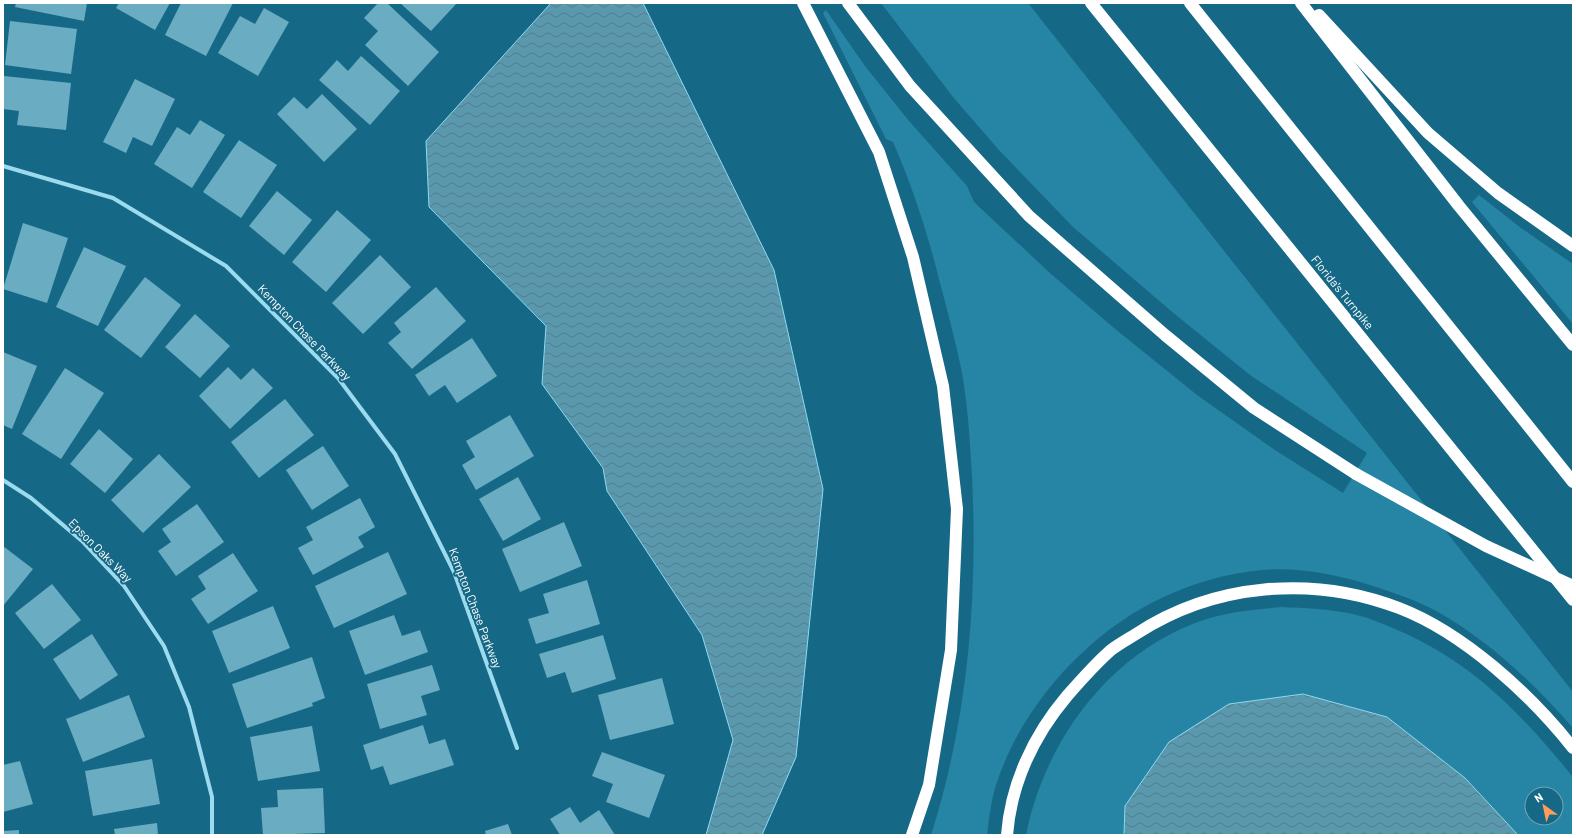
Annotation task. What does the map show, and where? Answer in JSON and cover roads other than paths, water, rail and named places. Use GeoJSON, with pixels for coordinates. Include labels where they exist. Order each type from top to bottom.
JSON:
{"type":"FeatureCollection","features":[{"type":"Feature","properties":{"kind":"highway"},"geometry":{"type":"LineString","coordinates":[[804,3],[879,152],[913,256],[943,386],[957,509],[951,650],[929,784],[912,835]]}},
{"type":"Feature","properties":{"kind":"highway"},"geometry":{"type":"LineString","coordinates":[[848,3],[910,86],[1029,216],[1165,335],[1254,408],[1356,474],[1486,546],[1573,586]]}},
{"type":"Feature","properties":{"kind":"highway","name":"Florida's Turnpike"},"geometry":{"type":"LineString","coordinates":[[1091,3],[1573,600]]}},
{"type":"Feature","properties":{"kind":"highway"},"geometry":{"type":"LineString","coordinates":[[1190,3],[1427,302],[1573,482]]}},
{"type":"Feature","properties":{"kind":"highway"},"geometry":{"type":"LineString","coordinates":[[1301,3],[1459,206],[1573,345]]}},
{"type":"Feature","properties":{"kind":"highway"},"geometry":{"type":"LineString","coordinates":[[1308,3],[1428,133],[1498,193],[1573,246]]}},
{"type":"Feature","properties":{"kind":"highway"},"geometry":{"type":"LineString","coordinates":[[1007,835],[1015,790],[1028,757],[1051,716],[1082,677],[1112,649],[1174,612],[1208,600],[1240,592],[1305,588],[1342,591],[1400,608],[1432,623],[1490,663],[1516,686],[1573,748]]}},
{"type":"Feature","properties":{"kind":"street","name":"Kempton Chase Parkway"},"geometry":{"type":"LineString","coordinates":[[3,166],[113,198],[226,266],[338,378],[395,454],[454,572],[517,748]]}},
{"type":"Feature","properties":{"kind":"street","name":"Epson Oaks Way"},"geometry":{"type":"LineString","coordinates":[[3,480],[31,498],[82,541],[124,586],[164,646],[189,707],[212,797],[212,835]]}},
{"type":"Feature","properties":{"kind":"water"},"geometry":{"type":"Polygon","coordinates":[[[551,3],[643,3],[774,270],[823,489],[796,757],[762,835],[706,835],[733,740],[702,635],[607,491],[603,468],[542,384],[546,326],[429,207],[426,141],[551,3]]]}},
{"type":"Feature","properties":{"kind":"water"},"geometry":{"type":"Polygon","coordinates":[[[1303,694],[1387,717],[1465,778],[1518,835],[1124,835],[1125,806],[1169,742],[1229,704],[1303,694]]]}}]}
